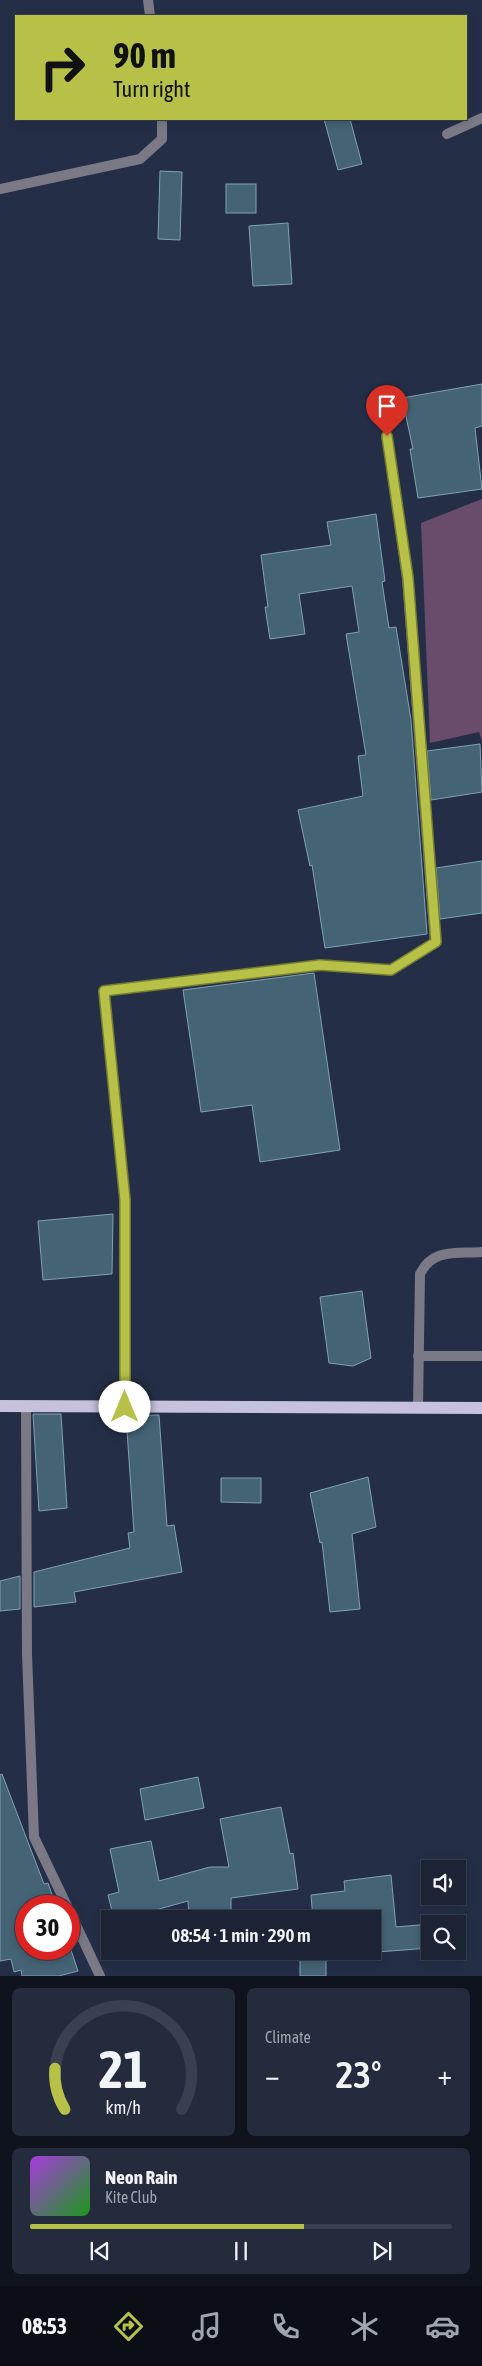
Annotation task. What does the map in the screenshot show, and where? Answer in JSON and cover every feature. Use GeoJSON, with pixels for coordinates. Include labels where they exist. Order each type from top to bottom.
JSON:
{"type":"FeatureCollection","features":[{"type":"Feature","properties":{"kind":"main road"},"geometry":{"type":"LineString","coordinates":[[0,1406],[482,1408]]}},
{"type":"Feature","properties":{"kind":"street"},"geometry":{"type":"LineString","coordinates":[[148,0],[150,15]]}},
{"type":"Feature","properties":{"kind":"street"},"geometry":{"type":"LineString","coordinates":[[447,134],[482,118]]}},
{"type":"Feature","properties":{"kind":"street"},"geometry":{"type":"LineString","coordinates":[[0,189],[140,159],[162,139],[162,120]]}},
{"type":"Feature","properties":{"kind":"street"},"geometry":{"type":"LineString","coordinates":[[125,1407],[125,1200],[104,991],[320,965],[391,970],[436,942],[408,578],[387,436]]}},
{"type":"Feature","properties":{"kind":"street"},"geometry":{"type":"LineString","coordinates":[[418,1408],[420,1274],[425,1263],[436,1255],[482,1252]]}},
{"type":"Feature","properties":{"kind":"street"},"geometry":{"type":"LineString","coordinates":[[418,1356],[482,1356]]}},
{"type":"Feature","properties":{"kind":"street"},"geometry":{"type":"LineString","coordinates":[[26,1406],[27,1654],[34,1838],[62,1895]]}},
{"type":"Feature","properties":{"kind":"street"},"geometry":{"type":"LineString","coordinates":[[80,1933],[100,1976]]}},
{"type":"Feature","properties":{"kind":"shaded area"},"geometry":{"type":"Polygon","coordinates":[[[482,499],[482,741],[479,732],[430,743],[421,523],[482,499]]]}},
{"type":"Feature","properties":{"kind":"building"},"geometry":{"type":"Polygon","coordinates":[[[324,120],[350,120],[362,164],[338,170],[324,120]]]}},
{"type":"Feature","properties":{"kind":"building"},"geometry":{"type":"Polygon","coordinates":[[[160,171],[182,172],[180,240],[158,239],[160,171]]]}},
{"type":"Feature","properties":{"kind":"building"},"geometry":{"type":"Polygon","coordinates":[[[226,184],[256,184],[256,213],[226,213],[226,184]]]}},
{"type":"Feature","properties":{"kind":"building"},"geometry":{"type":"Polygon","coordinates":[[[288,223],[292,284],[253,286],[249,226],[288,223]]]}},
{"type":"Feature","properties":{"kind":"building"},"geometry":{"type":"Polygon","coordinates":[[[482,384],[482,426],[475,428],[482,489],[418,498],[410,449],[413,449],[402,398],[482,384]]]}},
{"type":"Feature","properties":{"kind":"building"},"geometry":{"type":"Polygon","coordinates":[[[376,514],[385,581],[382,582],[389,628],[396,627],[411,720],[427,934],[325,948],[312,865],[310,866],[298,810],[363,796],[358,756],[366,755],[346,634],[359,632],[352,586],[299,594],[305,634],[270,639],[265,607],[268,607],[261,555],[331,545],[327,522],[376,514]]]}},
{"type":"Feature","properties":{"kind":"building"},"geometry":{"type":"Polygon","coordinates":[[[480,744],[482,792],[431,800],[427,751],[480,744]]]}},
{"type":"Feature","properties":{"kind":"building"},"geometry":{"type":"Polygon","coordinates":[[[482,861],[482,913],[440,919],[436,868],[482,861]]]}},
{"type":"Feature","properties":{"kind":"building"},"geometry":{"type":"Polygon","coordinates":[[[314,973],[340,1150],[260,1162],[252,1105],[201,1112],[183,990],[314,973]]]}},
{"type":"Feature","properties":{"kind":"building"},"geometry":{"type":"Polygon","coordinates":[[[113,1214],[112,1274],[43,1280],[38,1221],[113,1214]]]}},
{"type":"Feature","properties":{"kind":"building"},"geometry":{"type":"Polygon","coordinates":[[[362,1291],[371,1358],[353,1366],[329,1363],[320,1297],[362,1291]]]}},
{"type":"Feature","properties":{"kind":"building"},"geometry":{"type":"Polygon","coordinates":[[[33,1414],[61,1414],[67,1508],[39,1511],[33,1414]]]}},
{"type":"Feature","properties":{"kind":"building"},"geometry":{"type":"Polygon","coordinates":[[[159,1415],[167,1526],[174,1525],[182,1572],[74,1592],[76,1602],[34,1607],[34,1572],[130,1548],[128,1533],[134,1532],[126,1416],[159,1415]]]}},
{"type":"Feature","properties":{"kind":"building"},"geometry":{"type":"Polygon","coordinates":[[[368,1477],[376,1527],[352,1534],[360,1609],[330,1612],[322,1542],[320,1543],[310,1493],[368,1477]]]}},
{"type":"Feature","properties":{"kind":"building"},"geometry":{"type":"Polygon","coordinates":[[[221,1478],[261,1478],[261,1503],[221,1502],[221,1478]]]}},
{"type":"Feature","properties":{"kind":"building"},"geometry":{"type":"Polygon","coordinates":[[[20,1576],[20,1609],[0,1611],[0,1581],[20,1576]]]}},
{"type":"Feature","properties":{"kind":"building"},"geometry":{"type":"Polygon","coordinates":[[[2,1774],[44,1884],[48,1883],[52,1895],[15,1895],[15,1960],[74,1960],[78,1971],[59,1976],[22,1976],[21,1970],[14,1972],[11,1959],[0,1961],[0,1775],[2,1774]]]}},
{"type":"Feature","properties":{"kind":"building"},"geometry":{"type":"Polygon","coordinates":[[[198,1777],[204,1808],[145,1820],[140,1789],[198,1777]]]}},
{"type":"Feature","properties":{"kind":"building"},"geometry":{"type":"Polygon","coordinates":[[[281,1807],[290,1854],[293,1853],[298,1889],[231,1898],[231,1910],[188,1910],[188,1901],[156,1910],[112,1910],[108,1895],[119,1892],[110,1849],[151,1841],[159,1881],[210,1867],[229,1867],[220,1819],[281,1807]]]}},
{"type":"Feature","properties":{"kind":"building"},"geometry":{"type":"Polygon","coordinates":[[[391,1875],[396,1927],[421,1925],[421,1949],[381,1952],[381,1910],[312,1910],[311,1895],[345,1891],[344,1881],[391,1875]]]}},
{"type":"Feature","properties":{"kind":"building"},"geometry":{"type":"Polygon","coordinates":[[[300,1960],[326,1960],[326,1976],[300,1976],[300,1960]]]}},
{"type":"Feature","properties":{"kind":"route"},"geometry":{"type":"LineString","coordinates":[[125,1407],[125,1200],[104,991],[320,965],[391,970],[436,942],[408,578],[387,436]]}}]}
